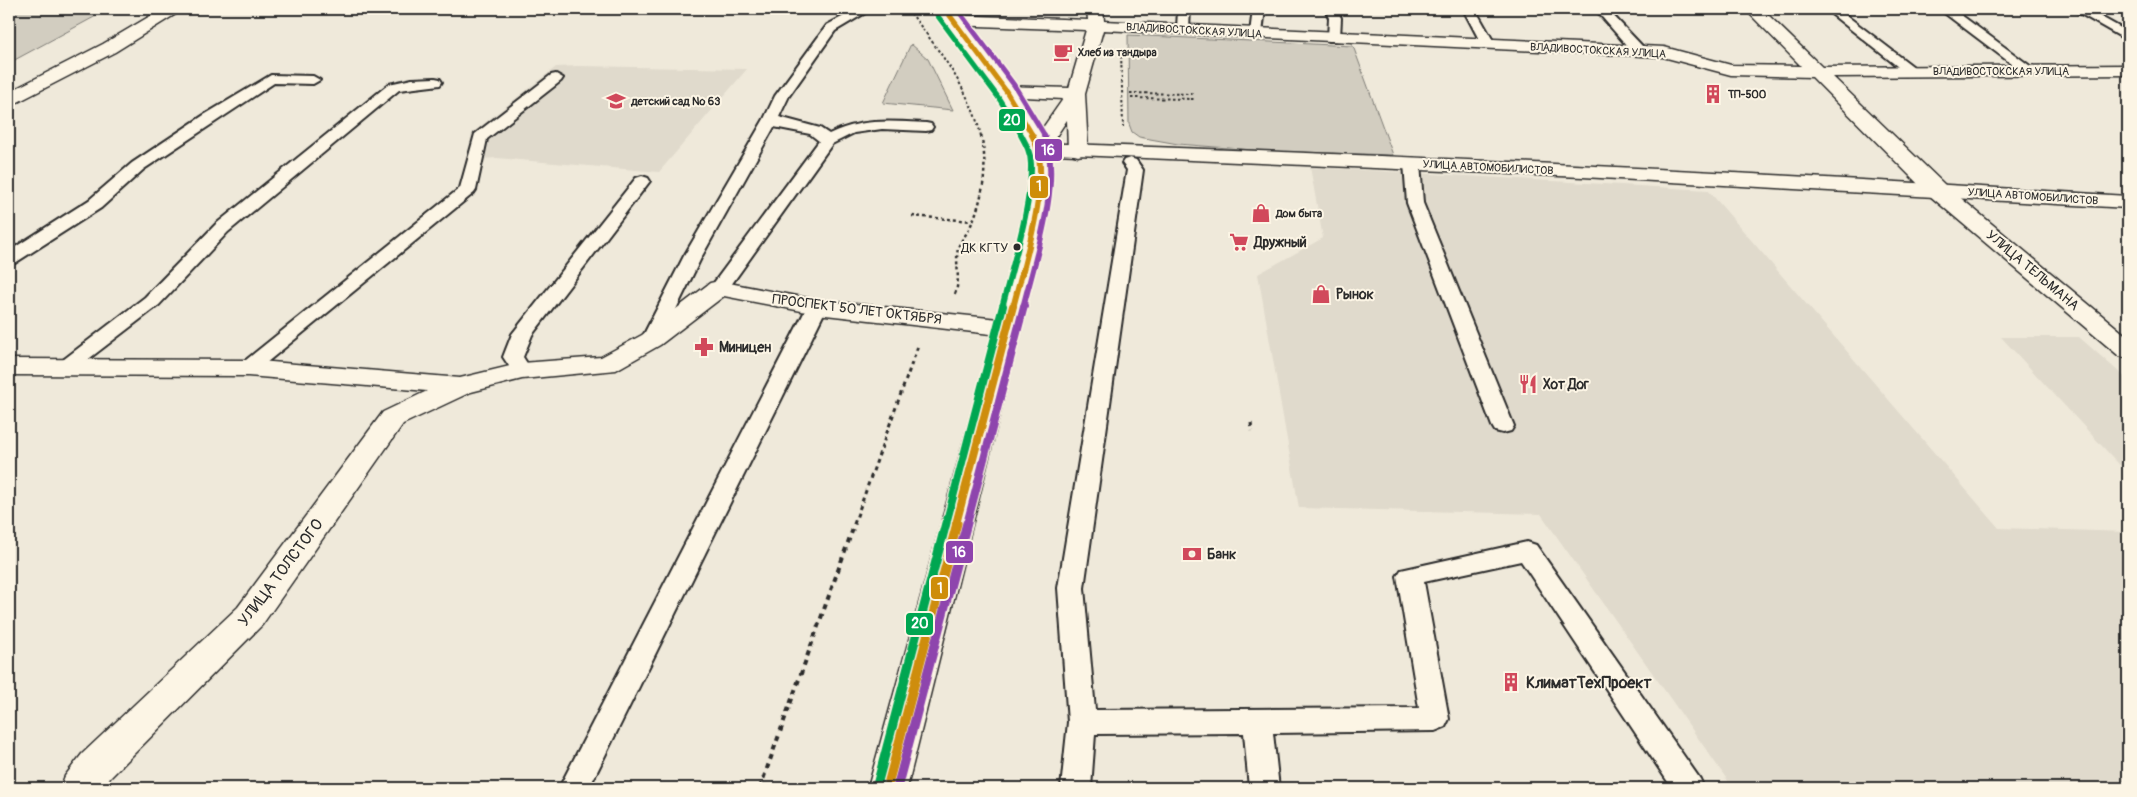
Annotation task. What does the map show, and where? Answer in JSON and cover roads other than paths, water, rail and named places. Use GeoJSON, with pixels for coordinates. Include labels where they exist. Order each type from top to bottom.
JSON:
{"type":"FeatureCollection","features":[{"type":"Feature","properties":{"kind":"street"},"geometry":{"type":"LineString","coordinates":[[9,99],[109,48],[173,9]]}},
{"type":"Feature","properties":{"kind":"street"},"geometry":{"type":"LineString","coordinates":[[1753,9],[1938,190]]}},
{"type":"Feature","properties":{"kind":"street"},"geometry":{"type":"LineString","coordinates":[[887,788],[1008,328],[1038,202],[1041,162],[1038,149],[1024,119],[1006,91],[949,14]]}},
{"type":"Feature","properties":{"kind":"street","name":"ВЛАДИВОСТОКСКАЯ УЛИЦА"},"geometry":{"type":"LineString","coordinates":[[949,14],[1095,17],[1183,29],[1334,38],[1664,52],[1731,70],[1816,72],[2128,70]]}},
{"type":"Feature","properties":{"kind":"street"},"geometry":{"type":"LineString","coordinates":[[1078,150],[1076,94],[1095,17]]}},
{"type":"Feature","properties":{"kind":"street"},"geometry":{"type":"LineString","coordinates":[[1006,91],[1076,94]]}},
{"type":"Feature","properties":{"kind":"street"},"geometry":{"type":"LineString","coordinates":[[1038,149],[1076,94]]}},
{"type":"Feature","properties":{"kind":"street","name":"УЛИЦА АВТОМОБИЛИСТОВ"},"geometry":{"type":"LineString","coordinates":[[1038,149],[1412,163],[1938,190],[2128,202]]}},
{"type":"Feature","properties":{"kind":"street","name":"УЛИЦА ТЕЛЬМАНА"},"geometry":{"type":"LineString","coordinates":[[1938,190],[2128,350]]}},
{"type":"Feature","properties":{"kind":"street"},"geometry":{"type":"LineString","coordinates":[[9,367],[248,368],[461,386],[522,370],[607,364],[651,340],[719,288]]}},
{"type":"Feature","properties":{"kind":"street","name":"ПРОСПЕКТ 50 ЛЕТ ОКТЯБРЯ"},"geometry":{"type":"LineString","coordinates":[[719,288],[817,307],[1008,328]]}},
{"type":"Feature","properties":{"kind":"street","name":"УЛИЦА ТОЛСТОГО"},"geometry":{"type":"LineString","coordinates":[[79,788],[96,766],[250,616],[393,418],[461,386]]}},
{"type":"Feature","properties":{"kind":"lane"},"geometry":{"type":"LineString","coordinates":[[651,340],[693,256],[771,119],[782,96],[831,28],[866,9]]}},
{"type":"Feature","properties":{"kind":"lane"},"geometry":{"type":"LineString","coordinates":[[1183,29],[1184,9]]}},
{"type":"Feature","properties":{"kind":"lane"},"geometry":{"type":"LineString","coordinates":[[1256,33],[1259,9]]}},
{"type":"Feature","properties":{"kind":"lane"},"geometry":{"type":"LineString","coordinates":[[1331,9],[1335,18],[1334,38]]}},
{"type":"Feature","properties":{"kind":"lane"},"geometry":{"type":"LineString","coordinates":[[1469,9],[1488,44]]}},
{"type":"Feature","properties":{"kind":"lane"},"geometry":{"type":"LineString","coordinates":[[1601,9],[1639,51]]}},
{"type":"Feature","properties":{"kind":"lane"},"geometry":{"type":"LineString","coordinates":[[1830,9],[1912,71]]}},
{"type":"Feature","properties":{"kind":"lane"},"geometry":{"type":"LineString","coordinates":[[1945,9],[2030,71]]}},
{"type":"Feature","properties":{"kind":"lane"},"geometry":{"type":"LineString","coordinates":[[2078,9],[2128,38]]}},
{"type":"Feature","properties":{"kind":"lane"},"geometry":{"type":"LineString","coordinates":[[248,368],[468,190],[480,137],[556,78]]}},
{"type":"Feature","properties":{"kind":"lane"},"geometry":{"type":"LineString","coordinates":[[9,259],[95,204],[138,166],[271,79],[313,80]]}},
{"type":"Feature","properties":{"kind":"lane"},"geometry":{"type":"LineString","coordinates":[[66,367],[152,302],[222,228],[394,87],[412,83],[435,82]]}},
{"type":"Feature","properties":{"kind":"lane"},"geometry":{"type":"LineString","coordinates":[[771,119],[778,124],[806,127],[822,134],[828,141]]}},
{"type":"Feature","properties":{"kind":"lane"},"geometry":{"type":"LineString","coordinates":[[719,288],[743,253],[828,141],[850,129],[882,125],[926,127]]}},
{"type":"Feature","properties":{"kind":"lane"},"geometry":{"type":"LineString","coordinates":[[1412,163],[1415,203],[1503,426]]}},
{"type":"Feature","properties":{"kind":"lane"},"geometry":{"type":"LineString","coordinates":[[1076,788],[1082,722],[1071,588],[1135,170],[1130,164]]}},
{"type":"Feature","properties":{"kind":"lane"},"geometry":{"type":"LineString","coordinates":[[522,370],[513,356],[522,334],[642,181]]}},
{"type":"Feature","properties":{"kind":"lane"},"geometry":{"type":"LineString","coordinates":[[574,788],[817,307]]}},
{"type":"Feature","properties":{"kind":"lane"},"geometry":{"type":"LineString","coordinates":[[1082,722],[1435,719],[1410,576],[1527,551],[1689,788]]}},
{"type":"Feature","properties":{"kind":"lane"},"geometry":{"type":"LineString","coordinates":[[1257,721],[1264,788]]}},
{"type":"Feature","properties":{"kind":"place","name":"Хлеб из тандыра"},"geometry":{"type":"Point","coordinates":[1063,52]}},
{"type":"Feature","properties":{"kind":"place","name":"ТП-500"},"geometry":{"type":"Point","coordinates":[1713,94]}},
{"type":"Feature","properties":{"kind":"place","name":"детский сад № 63"},"geometry":{"type":"Point","coordinates":[616,101]}},
{"type":"Feature","properties":{"kind":"place","name":"Дом быта"},"geometry":{"type":"Point","coordinates":[1261,213]}},
{"type":"Feature","properties":{"kind":"place","name":"Дружный"},"geometry":{"type":"Point","coordinates":[1239,242]}},
{"type":"Feature","properties":{"kind":"place","name":"ДК КГТУ"},"geometry":{"type":"Point","coordinates":[1017,247]}},
{"type":"Feature","properties":{"kind":"place","name":"Рынок"},"geometry":{"type":"Point","coordinates":[1321,294]}},
{"type":"Feature","properties":{"kind":"place","name":"Миницен"},"geometry":{"type":"Point","coordinates":[704,347]}},
{"type":"Feature","properties":{"kind":"place","name":"Хот Дог"},"geometry":{"type":"Point","coordinates":[1528,384]}},
{"type":"Feature","properties":{"kind":"place","name":"Банк"},"geometry":{"type":"Point","coordinates":[1192,554]}},
{"type":"Feature","properties":{"kind":"place","name":"КлиматТехПроект"},"geometry":{"type":"Point","coordinates":[1511,682]}}]}
